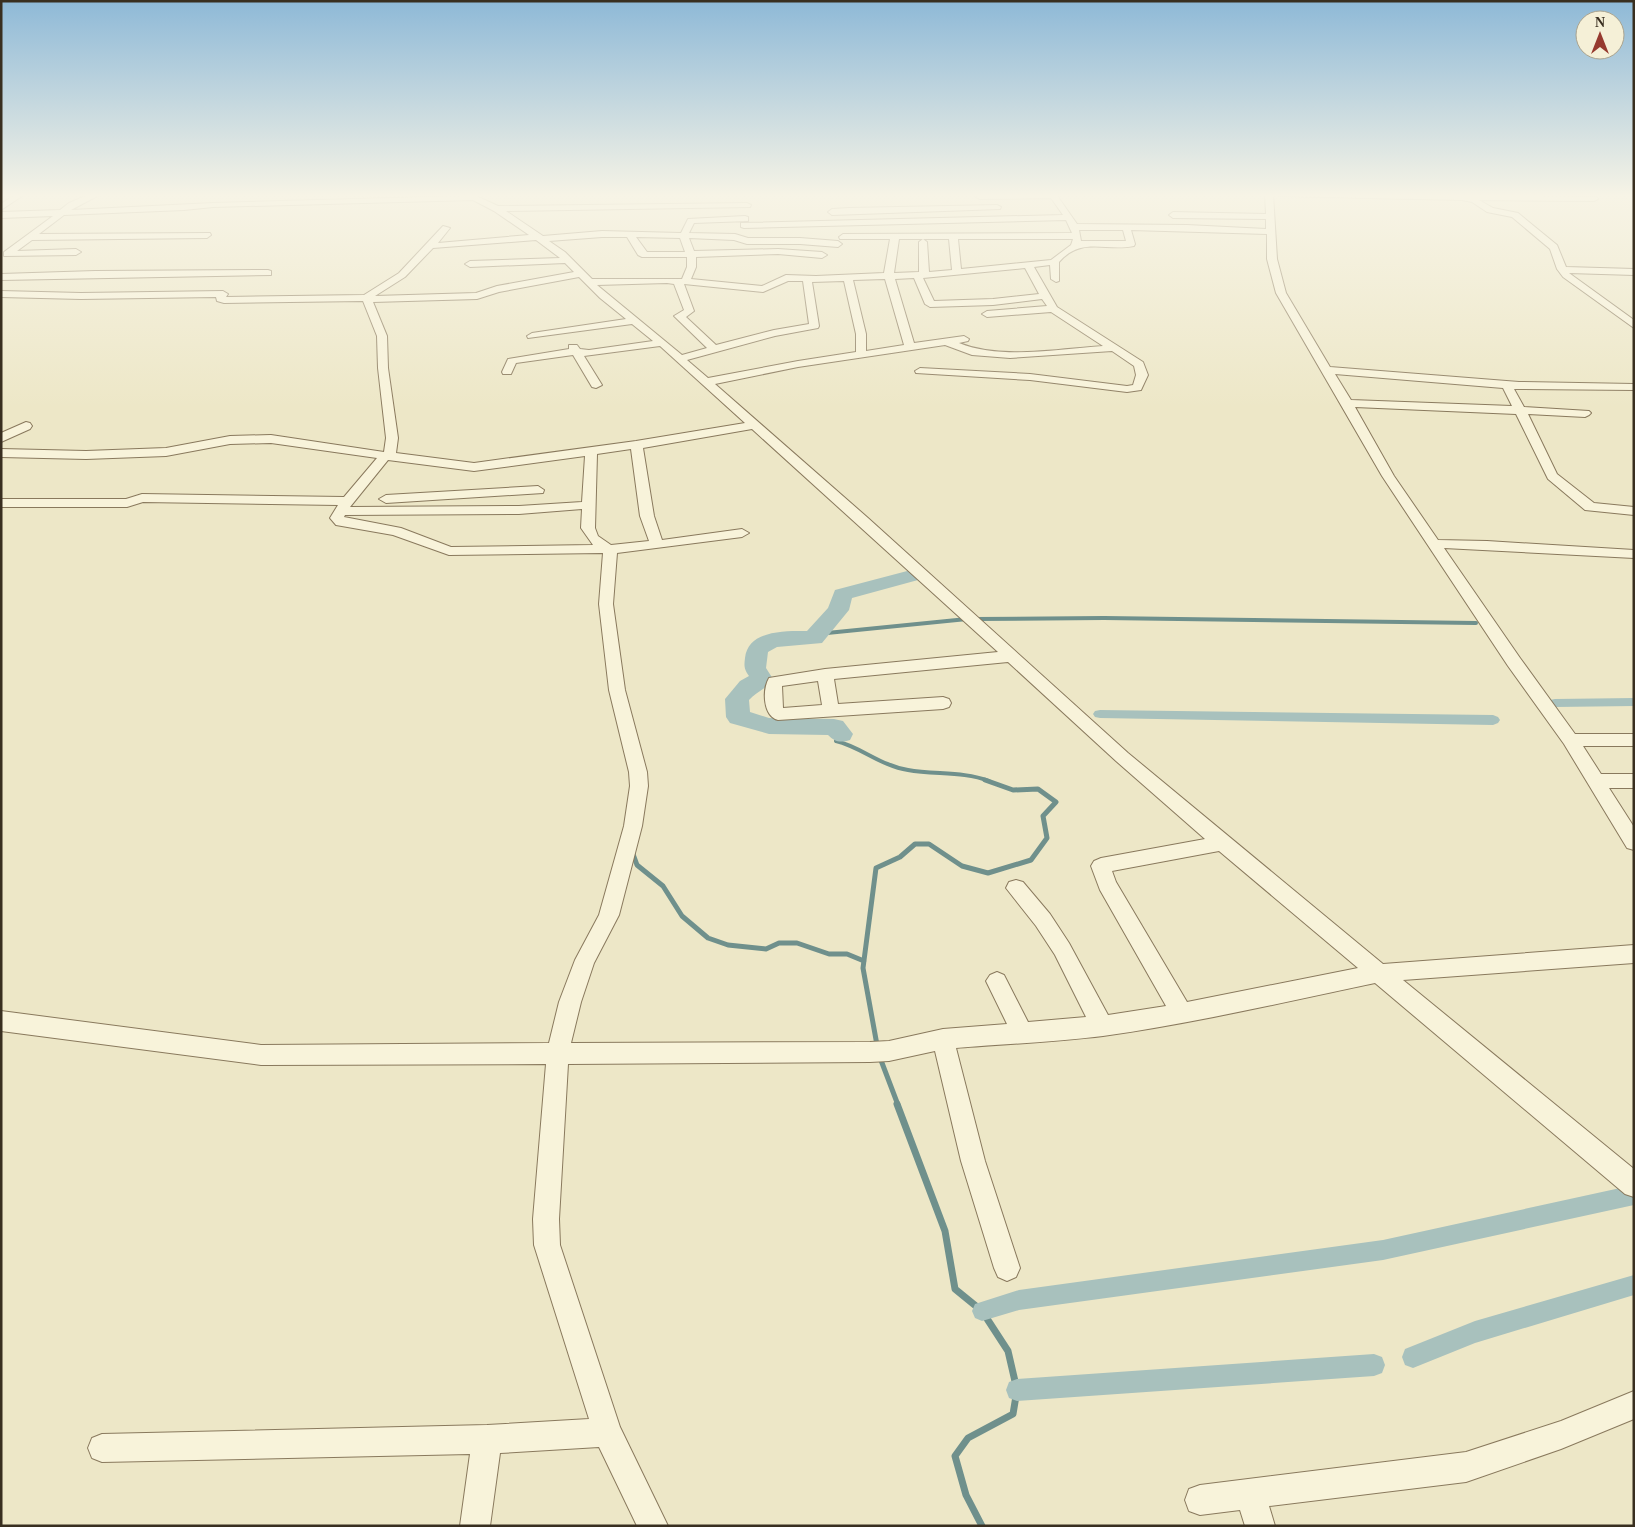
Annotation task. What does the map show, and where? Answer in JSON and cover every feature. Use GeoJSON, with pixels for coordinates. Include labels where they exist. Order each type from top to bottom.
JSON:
{"type":"FeatureCollection","features":[{"type":"Feature","properties":{"kind":"street"},"geometry":{"type":"LineString","coordinates":[[367,299],[374,290],[402,275],[411,265]]}},
{"type":"Feature","properties":{"kind":"street"},"geometry":{"type":"LineString","coordinates":[[572,265],[706,382],[1222,844],[1634,1185]]}},
{"type":"Feature","properties":{"kind":"street"},"geometry":{"type":"LineString","coordinates":[[693,265],[682,281],[689,311],[679,316],[715,350]]}},
{"type":"Feature","properties":{"kind":"street"},"geometry":{"type":"LineString","coordinates":[[891,265],[889,276],[910,347]]}},
{"type":"Feature","properties":{"kind":"street"},"geometry":{"type":"LineString","coordinates":[[921,265],[921,274],[927,301],[933,305],[1044,296]]}},
{"type":"Feature","properties":{"kind":"street"},"geometry":{"type":"LineString","coordinates":[[956,265],[957,272]]}},
{"type":"Feature","properties":{"kind":"street"},"geometry":{"type":"LineString","coordinates":[[1,294],[100,296],[223,294],[220,299],[224,300],[477,296],[554,278],[682,281],[763,290],[783,278],[889,276],[1025,265]]}},
{"type":"Feature","properties":{"kind":"street"},"geometry":{"type":"LineString","coordinates":[[920,371],[1030,377],[1122,389],[1138,388],[1142,375],[1139,364],[1057,312],[1044,296],[1028,265]]}},
{"type":"Feature","properties":{"kind":"street"},"geometry":{"type":"LineString","coordinates":[[1054,265],[1056,279]]}},
{"type":"Feature","properties":{"kind":"street"},"geometry":{"type":"LineString","coordinates":[[1274,265],[1281,293],[1388,476],[1514,662],[1570,740],[1634,843]]}},
{"type":"Feature","properties":{"kind":"street"},"geometry":{"type":"LineString","coordinates":[[1562,265],[1570,278],[1634,325]]}},
{"type":"Feature","properties":{"kind":"street"},"geometry":{"type":"LineString","coordinates":[[1563,270],[1634,272]]}},
{"type":"Feature","properties":{"kind":"street"},"geometry":{"type":"LineString","coordinates":[[1,277],[99,274],[268,273]]}},
{"type":"Feature","properties":{"kind":"street"},"geometry":{"type":"LineString","coordinates":[[99,274],[93,281],[114,283],[100,296]]}},
{"type":"Feature","properties":{"kind":"street"},"geometry":{"type":"LineString","coordinates":[[848,278],[861,334],[861,354]]}},
{"type":"Feature","properties":{"kind":"street"},"geometry":{"type":"LineString","coordinates":[[1570,278],[1634,281]]}},
{"type":"Feature","properties":{"kind":"street"},"geometry":{"type":"LineString","coordinates":[[678,359],[774,333],[814,326],[807,279]]}},
{"type":"Feature","properties":{"kind":"street"},"geometry":{"type":"LineString","coordinates":[[367,299],[382,336],[383,368],[392,438],[387,456],[345,504],[337,518],[346,524],[396,531],[449,551],[608,549],[656,546],[742,533]]}},
{"type":"Feature","properties":{"kind":"street"},"geometry":{"type":"LineString","coordinates":[[986,314],[1057,312]]}},
{"type":"Feature","properties":{"kind":"street"},"geometry":{"type":"LineString","coordinates":[[1028,318],[1057,312]]}},
{"type":"Feature","properties":{"kind":"street"},"geometry":{"type":"LineString","coordinates":[[532,336],[635,321]]}},
{"type":"Feature","properties":{"kind":"street"},"geometry":{"type":"LineString","coordinates":[[557,332],[561,340],[571,344],[596,385]]}},
{"type":"Feature","properties":{"kind":"street"},"geometry":{"type":"LineString","coordinates":[[706,382],[798,364],[964,339]]}},
{"type":"Feature","properties":{"kind":"street"},"geometry":{"type":"LineString","coordinates":[[947,342],[972,352],[1010,355],[1113,348]]}},
{"type":"Feature","properties":{"kind":"street"},"geometry":{"type":"LineString","coordinates":[[507,372],[512,361],[516,360],[566,352],[578,354],[662,343]]}},
{"type":"Feature","properties":{"kind":"street"},"geometry":{"type":"LineString","coordinates":[[1327,370],[1506,384],[1634,387]]}},
{"type":"Feature","properties":{"kind":"street"},"geometry":{"type":"LineString","coordinates":[[1506,384],[1537,442],[1548,470],[1590,507],[1634,511]]}},
{"type":"Feature","properties":{"kind":"street"},"geometry":{"type":"LineString","coordinates":[[1347,403],[1585,413]]}},
{"type":"Feature","properties":{"kind":"street"},"geometry":{"type":"LineString","coordinates":[[1,453],[77,455],[166,452],[230,440],[271,439],[387,456],[474,466],[591,452],[753,424]]}},
{"type":"Feature","properties":{"kind":"street"},"geometry":{"type":"LineString","coordinates":[[1,438],[12,431],[26,426]]}},
{"type":"Feature","properties":{"kind":"street"},"geometry":{"type":"LineString","coordinates":[[636,445],[647,516],[656,546]]}},
{"type":"Feature","properties":{"kind":"street"},"geometry":{"type":"LineString","coordinates":[[591,452],[588,528],[591,537],[596,543],[608,549],[610,554],[606,604],[617,690],[638,772],[639,786],[632,826],[609,915],[599,937],[585,960],[570,1002],[558,1053],[546,1219],[547,1245],[607,1432],[653,1526]]}},
{"type":"Feature","properties":{"kind":"street"},"geometry":{"type":"LineString","coordinates":[[536,509],[541,459]]}},
{"type":"Feature","properties":{"kind":"street"},"geometry":{"type":"LineString","coordinates":[[345,504],[538,490]]}},
{"type":"Feature","properties":{"kind":"street"},"geometry":{"type":"LineString","coordinates":[[1,503],[127,503],[142,498],[536,509],[589,504]]}},
{"type":"Feature","properties":{"kind":"street"},"geometry":{"type":"LineString","coordinates":[[1434,544],[1487,544],[1634,554]]}},
{"type":"Feature","properties":{"kind":"street"},"geometry":{"type":"LineString","coordinates":[[943,703],[781,714],[775,713],[775,682],[825,674],[1012,656]]}},
{"type":"Feature","properties":{"kind":"street"},"geometry":{"type":"LineString","coordinates":[[825,674],[831,710]]}},
{"type":"Feature","properties":{"kind":"street"},"geometry":{"type":"LineString","coordinates":[[1570,740],[1634,740]]}},
{"type":"Feature","properties":{"kind":"street"},"geometry":{"type":"LineString","coordinates":[[1594,781],[1634,781]]}},
{"type":"Feature","properties":{"kind":"street"},"geometry":{"type":"LineString","coordinates":[[1182,1013],[1107,884],[1101,866],[1222,844]]}},
{"type":"Feature","properties":{"kind":"street"},"geometry":{"type":"LineString","coordinates":[[1016,888],[1043,920],[1062,949],[1102,1026]]}},
{"type":"Feature","properties":{"kind":"street"},"geometry":{"type":"LineString","coordinates":[[1,1021],[261,1055],[879,1052],[943,1039],[1023,1034],[1102,1026],[1182,1013],[1379,973],[1634,954]]}},
{"type":"Feature","properties":{"kind":"street"},"geometry":{"type":"LineString","coordinates":[[997,982],[1023,1034]]}},
{"type":"Feature","properties":{"kind":"street"},"geometry":{"type":"LineString","coordinates":[[943,1039],[973,1161],[1007,1268]]}},
{"type":"Feature","properties":{"kind":"street"},"geometry":{"type":"LineString","coordinates":[[1200,1500],[1466,1467],[1561,1435],[1634,1405]]}},
{"type":"Feature","properties":{"kind":"street"},"geometry":{"type":"LineString","coordinates":[[102,1448],[487,1440],[607,1432]]}},
{"type":"Feature","properties":{"kind":"street"},"geometry":{"type":"LineString","coordinates":[[475,1526],[487,1440]]}},
{"type":"Feature","properties":{"kind":"street"},"geometry":{"type":"LineString","coordinates":[[1250,1494],[1260,1526]]}},
{"type":"Feature","properties":{"kind":"waterway"},"geometry":{"type":"LineString","coordinates":[[841,734],[834,727],[769,726],[738,717],[737,699],[748,686],[762,679],[755,668],[757,649],[777,640],[814,638],[838,610],[842,594],[911,576]]}},
{"type":"Feature","properties":{"kind":"waterway"},"geometry":{"type":"LineString","coordinates":[[975,619],[1104,618],[1476,623]]}},
{"type":"Feature","properties":{"kind":"waterway"},"geometry":{"type":"LineString","coordinates":[[817,634],[967,619]]}},
{"type":"Feature","properties":{"kind":"waterway"},"geometry":{"type":"LineString","coordinates":[[1555,703],[1634,702]]}},
{"type":"Feature","properties":{"kind":"waterway"},"geometry":{"type":"LineString","coordinates":[[1100,714],[1493,720]]}},
{"type":"Feature","properties":{"kind":"waterway"},"geometry":{"type":"LineString","coordinates":[[841,734],[836,741],[898,768],[959,774],[989,781]]}},
{"type":"Feature","properties":{"kind":"waterway"},"geometry":{"type":"LineString","coordinates":[[864,961],[876,868],[900,857],[915,844],[929,844],[962,866],[988,873],[1031,860],[1047,838],[1043,816],[1056,802],[1038,789],[1013,790],[985,780]]}},
{"type":"Feature","properties":{"kind":"waterway"},"geometry":{"type":"LineString","coordinates":[[633,854],[637,865],[663,886],[682,916],[708,938],[728,945],[766,949],[779,943],[797,943],[829,954],[847,954],[864,961]]}},
{"type":"Feature","properties":{"kind":"waterway"},"geometry":{"type":"LineString","coordinates":[[864,961],[863,968],[877,1045]]}},
{"type":"Feature","properties":{"kind":"waterway"},"geometry":{"type":"LineString","coordinates":[[879,1055],[898,1105]]}},
{"type":"Feature","properties":{"kind":"waterway"},"geometry":{"type":"LineString","coordinates":[[897,1104],[945,1231],[955,1289],[982,1311],[1008,1351],[1017,1390],[1013,1414],[968,1438],[955,1456],[966,1495],[982,1526]]}},
{"type":"Feature","properties":{"kind":"waterway"},"geometry":{"type":"LineString","coordinates":[[982,1311],[1019,1300],[1383,1250],[1634,1195]]}},
{"type":"Feature","properties":{"kind":"waterway"},"geometry":{"type":"LineString","coordinates":[[1413,1357],[1475,1332],[1634,1285]]}},
{"type":"Feature","properties":{"kind":"waterway"},"geometry":{"type":"LineString","coordinates":[[1017,1390],[1374,1365]]}}]}
